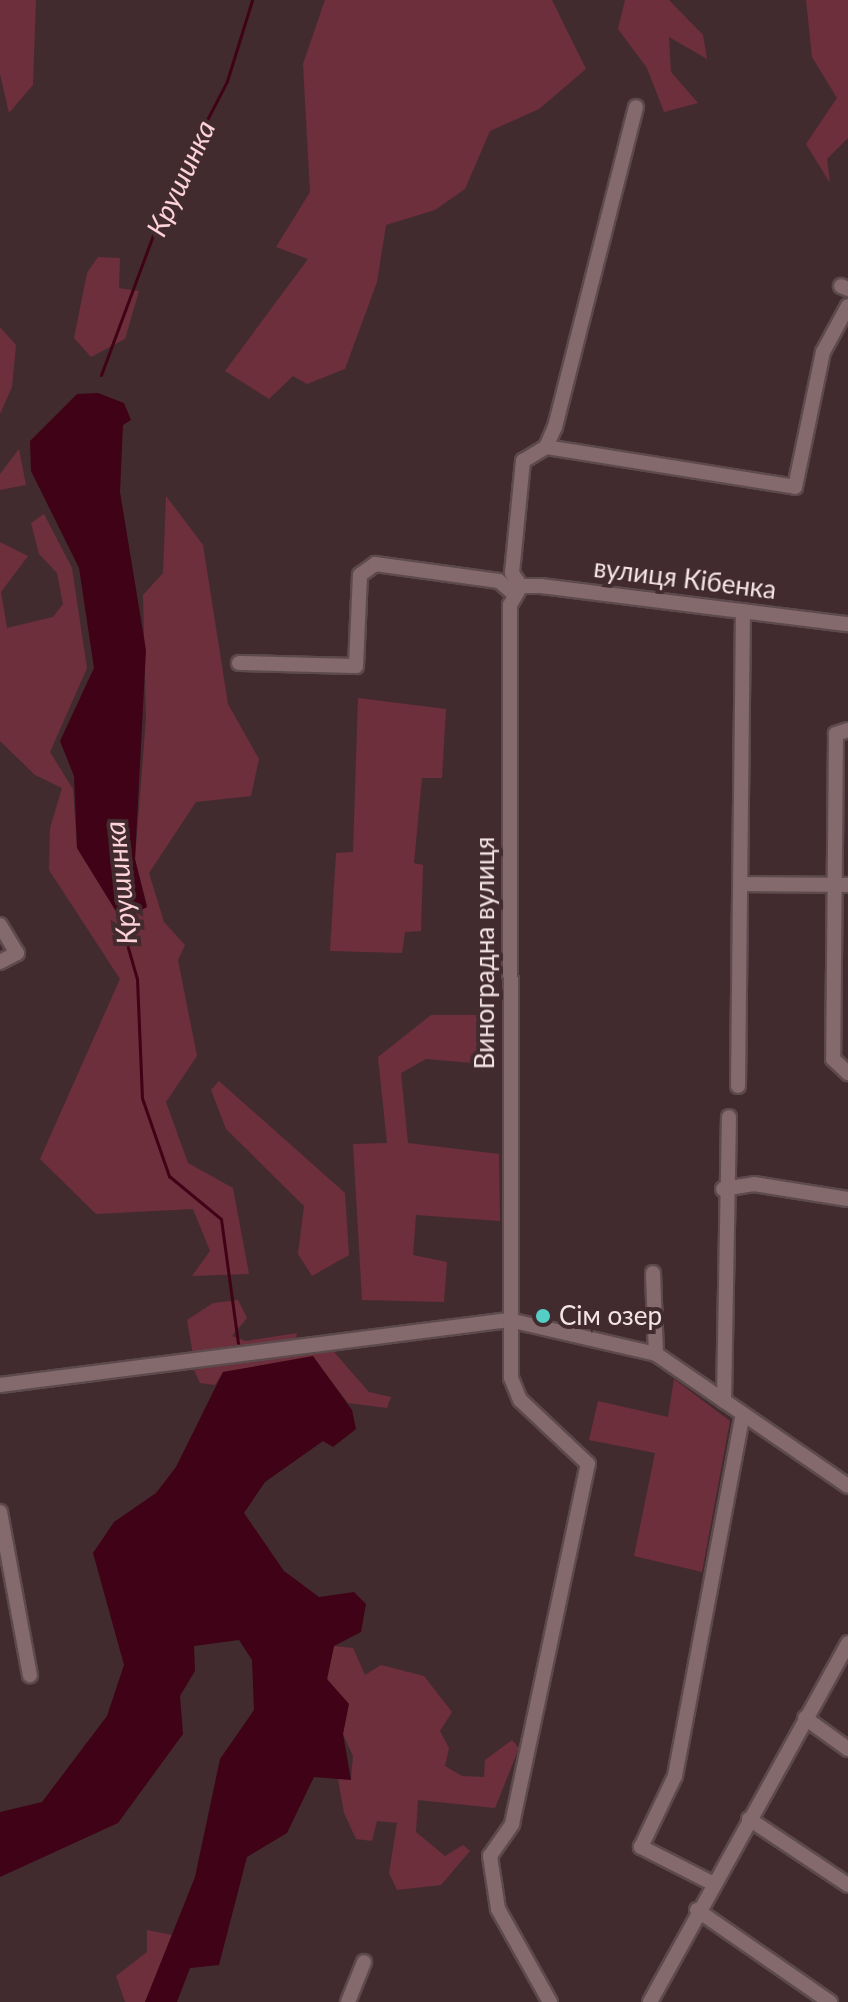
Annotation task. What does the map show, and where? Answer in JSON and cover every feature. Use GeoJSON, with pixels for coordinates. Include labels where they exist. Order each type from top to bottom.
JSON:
{"type":"FeatureCollection","features":[{"type":"Feature","properties":{"kind":"street"},"geometry":{"type":"LineString","coordinates":[[636,107],[546,447],[795,487],[823,352],[848,306]]}},
{"type":"Feature","properties":{"kind":"street","name":"Виноградна вулиця"},"geometry":{"type":"LineString","coordinates":[[546,447],[523,461],[512,573],[517,589],[509,1320],[511,1378],[520,1400],[588,1464],[512,1824],[490,1856],[498,1909],[550,2002]]}},
{"type":"Feature","properties":{"kind":"street","name":"вулиця Кібенка"},"geometry":{"type":"LineString","coordinates":[[239,663],[356,666],[360,575],[375,564],[499,581],[517,589],[848,624]]}},
{"type":"Feature","properties":{"kind":"street"},"geometry":{"type":"LineString","coordinates":[[738,1086],[743,884],[743,611]]}},
{"type":"Feature","properties":{"kind":"street"},"geometry":{"type":"LineString","coordinates":[[848,730],[836,734],[842,885],[833,1059],[848,1073]]}},
{"type":"Feature","properties":{"kind":"street"},"geometry":{"type":"LineString","coordinates":[[743,884],[842,885]]}},
{"type":"Feature","properties":{"kind":"street"},"geometry":{"type":"LineString","coordinates":[[0,925],[17,953],[0,962]]}},
{"type":"Feature","properties":{"kind":"street"},"geometry":{"type":"LineString","coordinates":[[724,1401],[723,1189],[729,1117]]}},
{"type":"Feature","properties":{"kind":"street"},"geometry":{"type":"LineString","coordinates":[[723,1189],[754,1184],[848,1199]]}},
{"type":"Feature","properties":{"kind":"street"},"geometry":{"type":"LineString","coordinates":[[653,1273],[656,1354]]}},
{"type":"Feature","properties":{"kind":"street"},"geometry":{"type":"LineString","coordinates":[[0,1385],[509,1320],[656,1354],[848,1486]]}},
{"type":"Feature","properties":{"kind":"street"},"geometry":{"type":"LineString","coordinates":[[712,1883],[641,1847],[675,1776],[743,1414]]}},
{"type":"Feature","properties":{"kind":"street"},"geometry":{"type":"LineString","coordinates":[[0,1512],[30,1675]]}},
{"type":"Feature","properties":{"kind":"street"},"geometry":{"type":"LineString","coordinates":[[650,2002],[697,1910],[848,1643]]}},
{"type":"Feature","properties":{"kind":"street"},"geometry":{"type":"LineString","coordinates":[[805,1718],[848,1749]]}},
{"type":"Feature","properties":{"kind":"street"},"geometry":{"type":"LineString","coordinates":[[749,1819],[848,1885]]}},
{"type":"Feature","properties":{"kind":"street"},"geometry":{"type":"LineString","coordinates":[[697,1910],[830,2002]]}},
{"type":"Feature","properties":{"kind":"street"},"geometry":{"type":"LineString","coordinates":[[348,2002],[364,1962]]}},
{"type":"Feature","properties":{"kind":"shaded area"},"geometry":{"type":"Polygon","coordinates":[[[0,0],[36,0],[33,85],[9,113],[0,74],[0,0]]]}},
{"type":"Feature","properties":{"kind":"shaded area"},"geometry":{"type":"Polygon","coordinates":[[[325,0],[552,0],[586,69],[539,109],[490,131],[465,189],[435,210],[386,225],[377,282],[345,369],[307,384],[293,376],[269,399],[225,371],[308,259],[276,247],[310,192],[303,64],[325,0]]]}},
{"type":"Feature","properties":{"kind":"shaded area"},"geometry":{"type":"Polygon","coordinates":[[[625,0],[669,0],[703,35],[707,59],[669,37],[671,72],[698,103],[664,112],[647,68],[618,29],[625,0]]]}},
{"type":"Feature","properties":{"kind":"shaded area"},"geometry":{"type":"Polygon","coordinates":[[[806,0],[848,0],[848,138],[827,159],[830,183],[806,144],[837,98],[812,57],[806,0]]]}},
{"type":"Feature","properties":{"kind":"shaded area"},"geometry":{"type":"Polygon","coordinates":[[[98,257],[120,258],[119,288],[139,291],[125,339],[91,357],[74,338],[87,273],[98,257]]]}},
{"type":"Feature","properties":{"kind":"shaded area"},"geometry":{"type":"Polygon","coordinates":[[[0,327],[16,345],[12,387],[0,414],[0,327]]]}},
{"type":"Feature","properties":{"kind":"shaded area"},"geometry":{"type":"Polygon","coordinates":[[[19,449],[26,485],[0,490],[0,474],[19,449]]]}},
{"type":"Feature","properties":{"kind":"shaded area"},"geometry":{"type":"Polygon","coordinates":[[[166,496],[203,545],[228,704],[259,759],[251,796],[196,802],[149,873],[164,922],[185,945],[178,960],[197,1056],[166,1102],[188,1163],[233,1188],[249,1274],[192,1276],[210,1251],[193,1209],[96,1214],[40,1159],[120,979],[49,870],[50,828],[62,788],[35,775],[0,741],[0,542],[28,556],[1,592],[7,628],[53,617],[63,604],[57,573],[39,554],[31,523],[44,514],[72,568],[87,668],[50,752],[73,789],[77,848],[122,921],[147,906],[135,859],[146,719],[143,595],[163,573],[166,496]]]}},
{"type":"Feature","properties":{"kind":"shaded area"},"geometry":{"type":"Polygon","coordinates":[[[358,698],[446,709],[442,778],[422,778],[414,863],[423,865],[421,931],[405,932],[402,953],[330,951],[336,853],[353,852],[358,698]]]}},
{"type":"Feature","properties":{"kind":"shaded area"},"geometry":{"type":"Polygon","coordinates":[[[431,1015],[495,1015],[496,1065],[426,1059],[401,1073],[408,1143],[499,1154],[500,1221],[416,1215],[413,1255],[447,1262],[444,1302],[362,1300],[353,1144],[387,1143],[378,1057],[431,1015]]]}},
{"type":"Feature","properties":{"kind":"shaded area"},"geometry":{"type":"Polygon","coordinates":[[[219,1081],[345,1193],[349,1255],[312,1276],[298,1254],[304,1206],[226,1129],[211,1090],[219,1081]]]}},
{"type":"Feature","properties":{"kind":"shaded area"},"geometry":{"type":"Polygon","coordinates":[[[238,1300],[247,1318],[232,1336],[246,1341],[297,1333],[296,1339],[193,1355],[187,1320],[213,1303],[238,1300]]]}},
{"type":"Feature","properties":{"kind":"shaded area"},"geometry":{"type":"Polygon","coordinates":[[[327,1344],[369,1392],[391,1397],[387,1408],[348,1403],[313,1357],[223,1372],[215,1385],[200,1383],[194,1370],[327,1344]]]}},
{"type":"Feature","properties":{"kind":"shaded area"},"geometry":{"type":"Polygon","coordinates":[[[674,1379],[730,1421],[702,1572],[634,1556],[655,1453],[589,1440],[598,1401],[668,1417],[674,1379]]]}},
{"type":"Feature","properties":{"kind":"shaded area"},"geometry":{"type":"Polygon","coordinates":[[[334,1646],[353,1648],[365,1675],[381,1665],[424,1676],[452,1712],[440,1731],[449,1748],[445,1766],[462,1776],[484,1777],[485,1760],[512,1740],[519,1748],[495,1808],[418,1800],[416,1832],[445,1856],[463,1845],[470,1851],[441,1885],[397,1890],[389,1873],[397,1823],[377,1821],[372,1841],[356,1839],[344,1813],[338,1779],[351,1779],[353,1756],[343,1734],[348,1704],[327,1680],[334,1646]]]}},
{"type":"Feature","properties":{"kind":"shaded area"},"geometry":{"type":"Polygon","coordinates":[[[147,1930],[172,1935],[145,2002],[125,2002],[116,1976],[147,1952],[147,1930]]]}},
{"type":"Feature","properties":{"kind":"water"},"geometry":{"type":"Polygon","coordinates":[[[98,393],[124,403],[131,420],[123,425],[120,492],[146,650],[135,859],[147,907],[122,921],[77,848],[74,776],[60,741],[94,668],[79,568],[31,471],[30,441],[77,394],[98,393]]]}},
{"type":"Feature","properties":{"kind":"water"},"geometry":{"type":"Polygon","coordinates":[[[313,1356],[352,1410],[356,1429],[333,1447],[323,1441],[265,1482],[244,1513],[284,1571],[319,1597],[354,1592],[366,1604],[361,1632],[334,1646],[327,1679],[349,1704],[343,1734],[351,1780],[314,1777],[287,1833],[247,1857],[219,1965],[190,1968],[177,2002],[145,2002],[195,1877],[220,1759],[254,1710],[252,1660],[239,1640],[194,1646],[195,1671],[180,1696],[183,1734],[118,1823],[0,1877],[0,1812],[42,1802],[107,1716],[124,1665],[93,1553],[114,1522],[156,1493],[176,1467],[223,1372],[313,1356]]]}},
{"type":"Feature","properties":{"kind":"waterway","name":"Крушинка"},"geometry":{"type":"LineString","coordinates":[[101,375],[168,195],[227,81],[252,0]]}},
{"type":"Feature","properties":{"kind":"waterway","name":"Крушинка"},"geometry":{"type":"LineString","coordinates":[[118,913],[137,979],[142,1098],[169,1176],[221,1219],[238,1343]]}},
{"type":"Feature","properties":{"kind":"place","name":"Сім озер"},"geometry":{"type":"Point","coordinates":[543,1316]}}]}
